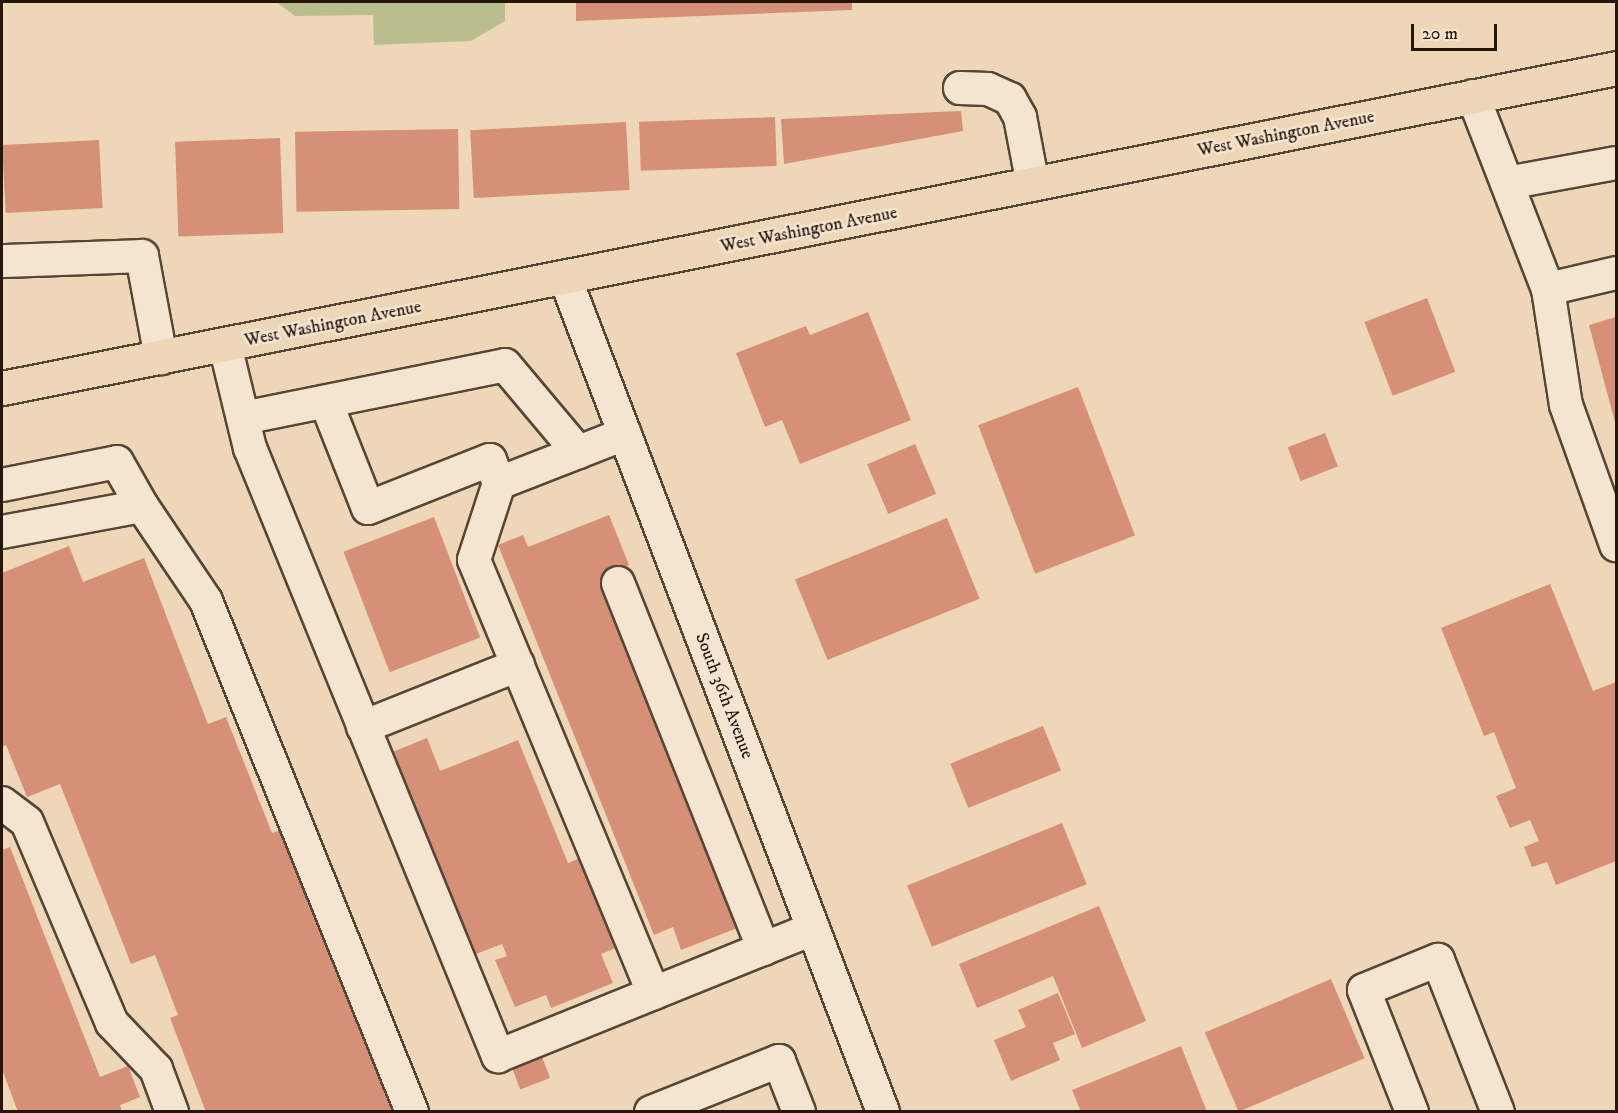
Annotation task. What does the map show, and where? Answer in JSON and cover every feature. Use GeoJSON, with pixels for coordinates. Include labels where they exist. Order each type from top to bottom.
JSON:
{"type":"FeatureCollection","features":[{"type":"Feature","properties":{"kind":"main road","name":"West Washington Avenue"},"geometry":{"type":"LineString","coordinates":[[2,388],[566,280],[1617,68]]}},
{"type":"Feature","properties":{"kind":"street"},"geometry":{"type":"LineString","coordinates":[[960,88],[988,89],[1010,99],[1020,117],[1033,185]]}},
{"type":"Feature","properties":{"kind":"street"},"geometry":{"type":"LineString","coordinates":[[1473,96],[1548,289],[1566,405],[1617,545]]}},
{"type":"Feature","properties":{"kind":"street"},"geometry":{"type":"LineString","coordinates":[[1506,183],[1617,163]]}},
{"type":"Feature","properties":{"kind":"street"},"geometry":{"type":"LineString","coordinates":[[2,261],[142,256],[161,358]]}},
{"type":"Feature","properties":{"kind":"street"},"geometry":{"type":"LineString","coordinates":[[1548,289],[1617,273]]}},
{"type":"Feature","properties":{"kind":"street","name":"South 36th Avenue"},"geometry":{"type":"LineString","coordinates":[[566,280],[883,1112]]}},
{"type":"Feature","properties":{"kind":"street"},"geometry":{"type":"LineString","coordinates":[[225,345],[250,448],[498,1056],[813,929]]}},
{"type":"Feature","properties":{"kind":"street"},"geometry":{"type":"LineString","coordinates":[[243,418],[505,365],[578,452]]}},
{"type":"Feature","properties":{"kind":"street"},"geometry":{"type":"LineString","coordinates":[[326,402],[368,508],[490,460],[499,483],[474,560],[653,993]]}},
{"type":"Feature","properties":{"kind":"street"},"geometry":{"type":"LineString","coordinates":[[499,483],[625,434]]}},
{"type":"Feature","properties":{"kind":"street"},"geometry":{"type":"LineString","coordinates":[[2,485],[117,462],[142,506],[207,601],[412,1112]]}},
{"type":"Feature","properties":{"kind":"street"},"geometry":{"type":"LineString","coordinates":[[2,532],[142,506]]}},
{"type":"Feature","properties":{"kind":"street"},"geometry":{"type":"LineString","coordinates":[[618,583],[764,949]]}},
{"type":"Feature","properties":{"kind":"street"},"geometry":{"type":"LineString","coordinates":[[363,727],[518,665]]}},
{"type":"Feature","properties":{"kind":"street"},"geometry":{"type":"LineString","coordinates":[[2,803],[27,822],[112,1023],[156,1069],[172,1112]]}},
{"type":"Feature","properties":{"kind":"street"},"geometry":{"type":"LineString","coordinates":[[1412,1112],[1364,990],[1438,960],[1498,1112]]}},
{"type":"Feature","properties":{"kind":"street"},"geometry":{"type":"LineString","coordinates":[[651,1112],[779,1061],[799,1112]]}},
{"type":"Feature","properties":{"kind":"green space"},"geometry":{"type":"Polygon","coordinates":[[[276,2],[505,2],[505,21],[471,41],[374,45],[373,15],[295,16],[276,2]]]}},
{"type":"Feature","properties":{"kind":"building"},"geometry":{"type":"Polygon","coordinates":[[[576,2],[852,2],[852,10],[576,21],[576,2]]]}},
{"type":"Feature","properties":{"kind":"building"},"geometry":{"type":"Polygon","coordinates":[[[961,111],[963,131],[784,164],[781,119],[961,111]]]}},
{"type":"Feature","properties":{"kind":"building"},"geometry":{"type":"Polygon","coordinates":[[[775,117],[777,166],[641,171],[639,122],[775,117]]]}},
{"type":"Feature","properties":{"kind":"building"},"geometry":{"type":"Polygon","coordinates":[[[626,122],[630,190],[474,198],[470,130],[626,122]]]}},
{"type":"Feature","properties":{"kind":"building"},"geometry":{"type":"Polygon","coordinates":[[[458,129],[459,209],[296,212],[295,132],[458,129]]]}},
{"type":"Feature","properties":{"kind":"building"},"geometry":{"type":"Polygon","coordinates":[[[280,138],[283,233],[178,237],[175,142],[280,138]]]}},
{"type":"Feature","properties":{"kind":"building"},"geometry":{"type":"Polygon","coordinates":[[[99,140],[103,208],[6,213],[2,145],[99,140]]]}},
{"type":"Feature","properties":{"kind":"building"},"geometry":{"type":"Polygon","coordinates":[[[1427,298],[1455,372],[1393,396],[1364,322],[1427,298]]]}},
{"type":"Feature","properties":{"kind":"building"},"geometry":{"type":"Polygon","coordinates":[[[868,312],[911,420],[800,464],[782,420],[765,427],[736,353],[806,326],[810,335],[868,312]]]}},
{"type":"Feature","properties":{"kind":"building"},"geometry":{"type":"Polygon","coordinates":[[[1616,317],[1616,426],[1589,325],[1616,317]]]}},
{"type":"Feature","properties":{"kind":"building"},"geometry":{"type":"Polygon","coordinates":[[[1078,387],[1135,535],[1035,574],[978,425],[1078,387]]]}},
{"type":"Feature","properties":{"kind":"building"},"geometry":{"type":"Polygon","coordinates":[[[1325,433],[1338,467],[1301,481],[1288,447],[1325,433]]]}},
{"type":"Feature","properties":{"kind":"building"},"geometry":{"type":"Polygon","coordinates":[[[915,444],[936,494],[888,514],[867,464],[915,444]]]}},
{"type":"Feature","properties":{"kind":"building"},"geometry":{"type":"Polygon","coordinates":[[[609,515],[629,565],[605,575],[745,925],[681,950],[673,927],[654,935],[498,545],[523,535],[528,547],[609,515]]]}},
{"type":"Feature","properties":{"kind":"building"},"geometry":{"type":"Polygon","coordinates":[[[434,517],[480,637],[390,672],[343,552],[434,517]]]}},
{"type":"Feature","properties":{"kind":"building"},"geometry":{"type":"Polygon","coordinates":[[[947,518],[980,599],[828,660],[795,579],[947,518]]]}},
{"type":"Feature","properties":{"kind":"building"},"geometry":{"type":"Polygon","coordinates":[[[69,546],[83,582],[144,558],[208,724],[226,717],[272,833],[292,826],[395,1112],[206,1112],[170,1018],[178,1015],[155,955],[131,964],[60,784],[27,797],[6,745],[2,747],[2,573],[69,546]]]}},
{"type":"Feature","properties":{"kind":"building"},"geometry":{"type":"Polygon","coordinates":[[[1550,584],[1593,691],[1616,682],[1616,861],[1556,885],[1547,862],[1532,867],[1524,847],[1539,841],[1530,820],[1510,828],[1496,796],[1516,788],[1494,732],[1484,736],[1441,628],[1550,584]]]}},
{"type":"Feature","properties":{"kind":"building"},"geometry":{"type":"Polygon","coordinates":[[[1043,726],[1061,771],[968,808],[950,763],[1043,726]]]}},
{"type":"Feature","properties":{"kind":"building"},"geometry":{"type":"Polygon","coordinates":[[[427,738],[440,771],[518,740],[568,863],[585,856],[621,946],[601,954],[613,983],[551,1008],[546,995],[515,1007],[495,960],[507,956],[502,944],[471,956],[390,753],[427,738]]]}},
{"type":"Feature","properties":{"kind":"building"},"geometry":{"type":"Polygon","coordinates":[[[1062,823],[1087,884],[932,947],[907,886],[1062,823]]]}},
{"type":"Feature","properties":{"kind":"building"},"geometry":{"type":"Polygon","coordinates":[[[10,847],[100,1077],[128,1066],[140,1097],[120,1105],[122,1112],[18,1112],[2,1069],[2,850],[10,847]]]}},
{"type":"Feature","properties":{"kind":"building"},"geometry":{"type":"Polygon","coordinates":[[[1099,906],[1146,1021],[1082,1048],[1053,976],[977,1008],[959,964],[1099,906]]]}},
{"type":"Feature","properties":{"kind":"building"},"geometry":{"type":"Polygon","coordinates":[[[1331,979],[1365,1058],[1238,1112],[1205,1033],[1331,979]]]}},
{"type":"Feature","properties":{"kind":"building"},"geometry":{"type":"Polygon","coordinates":[[[1058,993],[1075,1034],[1053,1043],[1060,1060],[1011,1081],[994,1040],[1026,1027],[1018,1010],[1058,993]]]}},
{"type":"Feature","properties":{"kind":"building"},"geometry":{"type":"Polygon","coordinates":[[[1181,1046],[1207,1112],[1081,1112],[1072,1090],[1181,1046]]]}},
{"type":"Feature","properties":{"kind":"building"},"geometry":{"type":"Polygon","coordinates":[[[539,1049],[550,1078],[520,1089],[509,1060],[539,1049]]]}}]}
